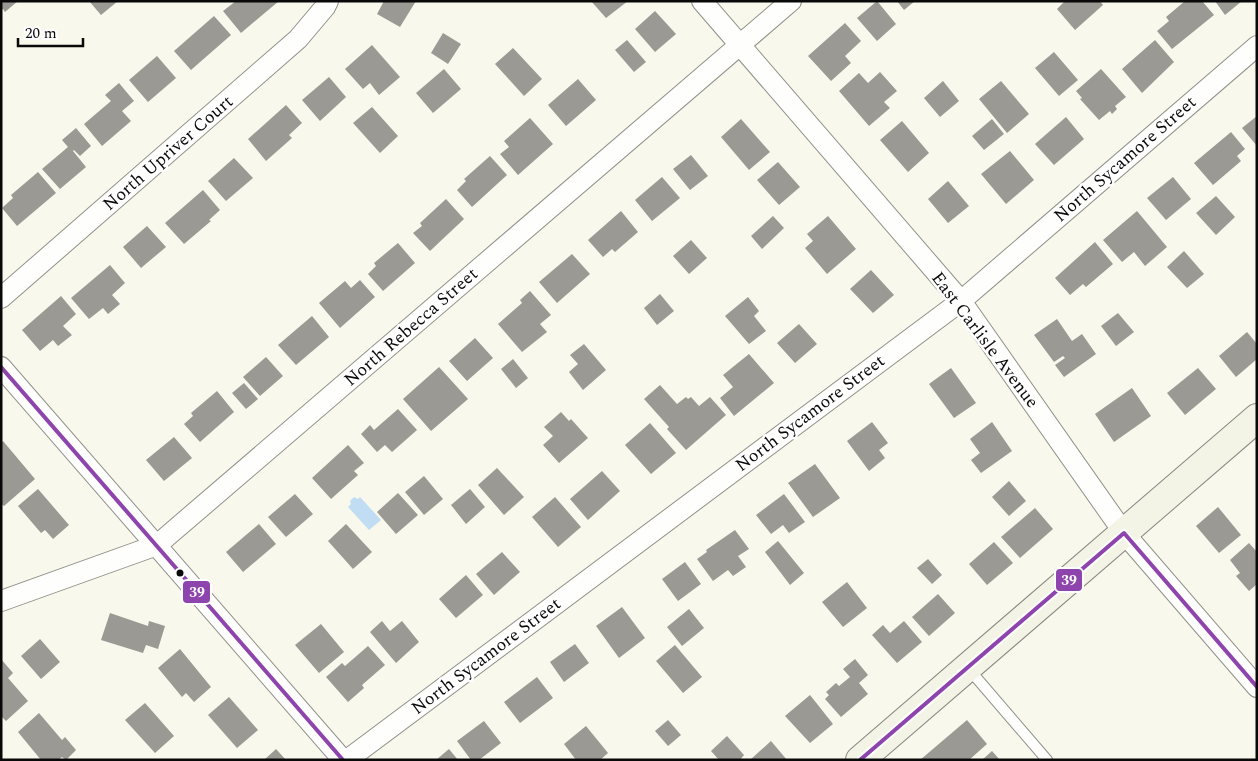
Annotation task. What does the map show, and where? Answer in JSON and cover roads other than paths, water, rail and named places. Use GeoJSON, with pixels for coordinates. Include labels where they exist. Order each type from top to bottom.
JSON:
{"type":"FeatureCollection","features":[{"type":"Feature","properties":{"kind":"street","name":"North Upriver Court"},"geometry":{"type":"LineString","coordinates":[[1,298],[298,39],[328,1]]}},
{"type":"Feature","properties":{"kind":"street","name":"East Carlisle Avenue"},"geometry":{"type":"LineString","coordinates":[[702,1],[960,301],[1124,533],[1257,687]]}},
{"type":"Feature","properties":{"kind":"street","name":"North Rebecca Street"},"geometry":{"type":"LineString","coordinates":[[1,601],[157,545],[791,1]]}},
{"type":"Feature","properties":{"kind":"street","name":"North Sycamore Street"},"geometry":{"type":"LineString","coordinates":[[345,760],[960,301],[1257,46]]}},
{"type":"Feature","properties":{"kind":"street"},"geometry":{"type":"LineString","coordinates":[[1,367],[345,760]]}},
{"type":"Feature","properties":{"kind":"street"},"geometry":{"type":"LineString","coordinates":[[860,760],[1257,418]]}},
{"type":"Feature","properties":{"kind":"lane"},"geometry":{"type":"LineString","coordinates":[[967,667],[1047,760]]}},
{"type":"Feature","properties":{"kind":"water"},"geometry":{"type":"Polygon","coordinates":[[[354,497],[358,499],[360,497],[381,520],[369,530],[348,507],[354,497]]]}}]}
